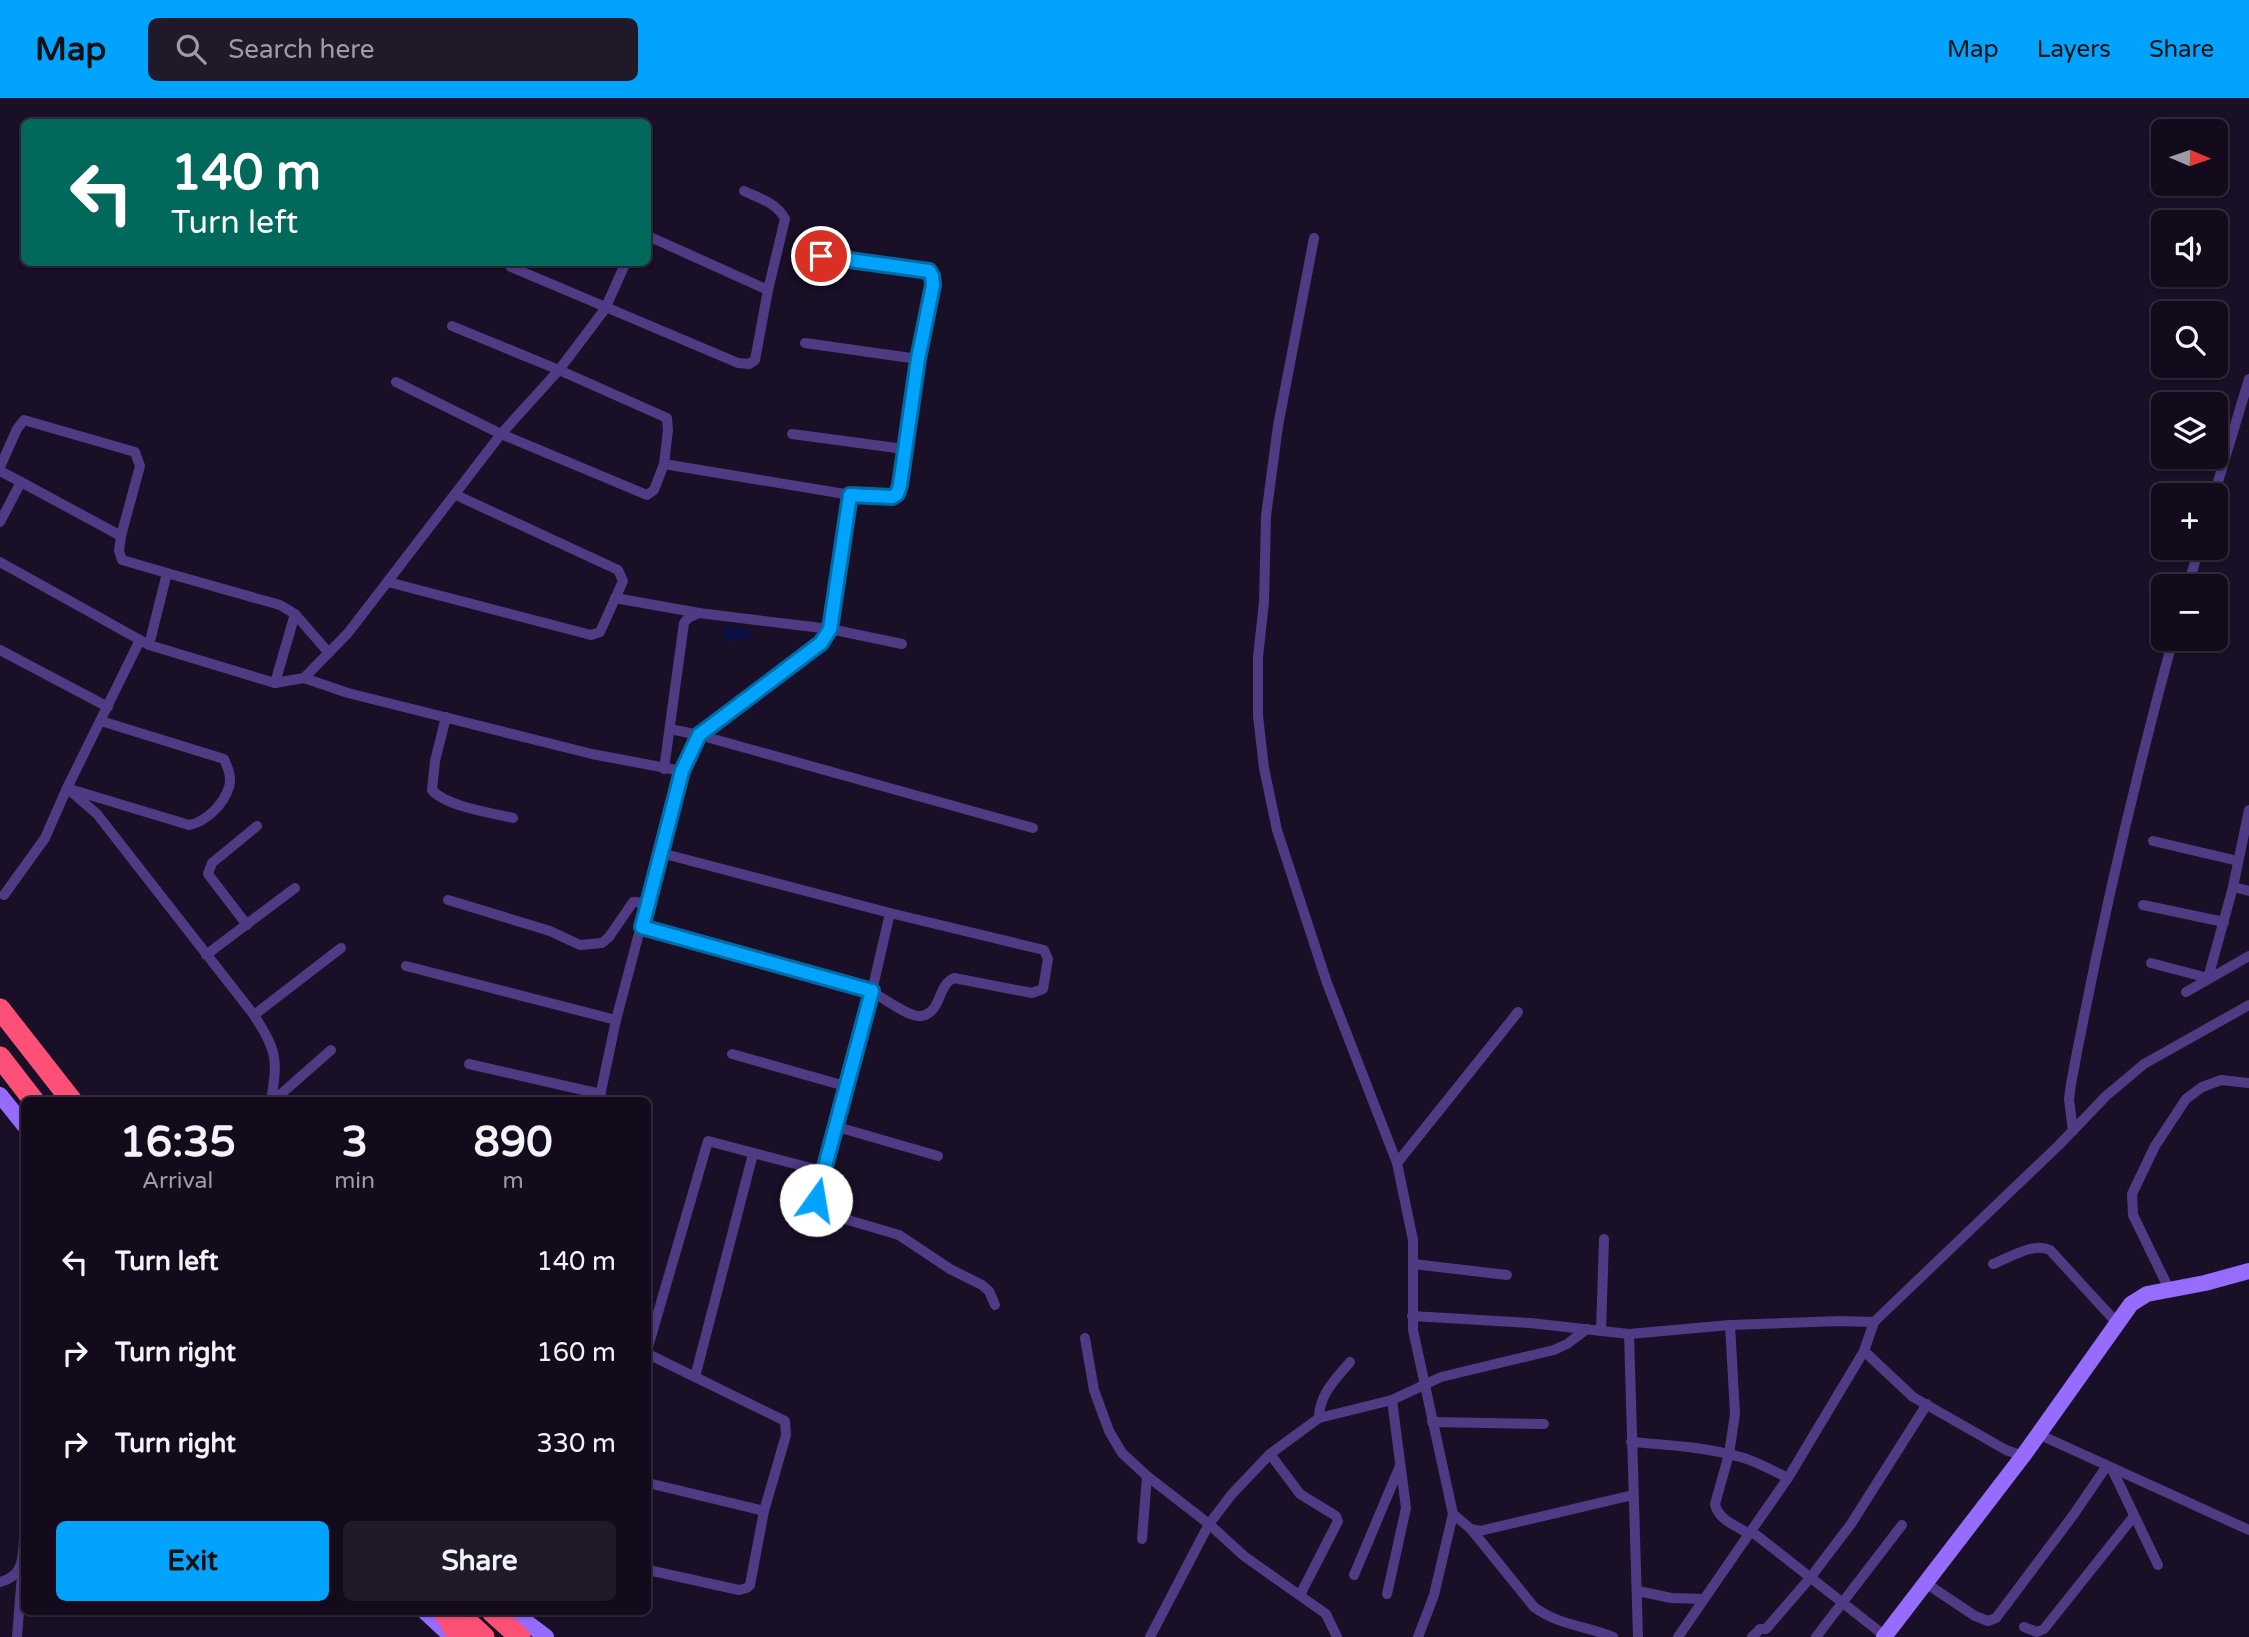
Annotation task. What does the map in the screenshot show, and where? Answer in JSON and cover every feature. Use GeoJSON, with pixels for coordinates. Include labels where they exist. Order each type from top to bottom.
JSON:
{"type":"FeatureCollection","features":[{"type":"Feature","properties":{"kind":"highway"},"geometry":{"type":"LineString","coordinates":[[0,1009],[69,1097]]}},
{"type":"Feature","properties":{"kind":"highway"},"geometry":{"type":"LineString","coordinates":[[0,1057],[31,1097]]}},
{"type":"Feature","properties":{"kind":"highway"},"geometry":{"type":"LineString","coordinates":[[446,1615],[459,1637]]}},
{"type":"Feature","properties":{"kind":"highway"},"geometry":{"type":"LineString","coordinates":[[460,1615],[484,1637]]}},
{"type":"Feature","properties":{"kind":"highway"},"geometry":{"type":"LineString","coordinates":[[495,1615],[520,1637]]}},
{"type":"Feature","properties":{"kind":"main road"},"geometry":{"type":"LineString","coordinates":[[0,1095],[21,1121]]}},
{"type":"Feature","properties":{"kind":"main road"},"geometry":{"type":"LineString","coordinates":[[1885,1636],[2023,1456],[2131,1304],[2147,1294],[2206,1283],[2249,1271]]}},
{"type":"Feature","properties":{"kind":"main road"},"geometry":{"type":"LineString","coordinates":[[428,1615],[452,1637]]}},
{"type":"Feature","properties":{"kind":"main road"},"geometry":{"type":"LineString","coordinates":[[517,1615],[546,1637]]}},
{"type":"Feature","properties":{"kind":"street"},"geometry":{"type":"LineString","coordinates":[[511,267],[605,309],[738,363],[748,364],[755,360],[785,219],[781,210],[774,205],[744,191]]}},
{"type":"Feature","properties":{"kind":"street"},"geometry":{"type":"LineString","coordinates":[[651,237],[768,290]]}},
{"type":"Feature","properties":{"kind":"street"},"geometry":{"type":"LineString","coordinates":[[1314,238],[1278,426],[1266,516],[1264,602],[1258,657],[1258,716],[1264,768],[1277,830],[1326,983],[1397,1163],[1413,1240],[1412,1316],[1424,1385],[1453,1514],[1434,1595],[1418,1637]]}},
{"type":"Feature","properties":{"kind":"street"},"geometry":{"type":"LineString","coordinates":[[664,464],[850,495],[892,497],[897,494],[918,359],[933,285],[932,276],[929,271],[821,256]]}},
{"type":"Feature","properties":{"kind":"street"},"geometry":{"type":"LineString","coordinates":[[304,678],[348,633],[501,434],[559,370],[605,309],[624,266]]}},
{"type":"Feature","properties":{"kind":"street"},"geometry":{"type":"LineString","coordinates":[[396,382],[501,434],[647,495],[654,490],[664,464],[667,418],[452,326]]}},
{"type":"Feature","properties":{"kind":"street"},"geometry":{"type":"LineString","coordinates":[[805,343],[918,359]]}},
{"type":"Feature","properties":{"kind":"street"},"geometry":{"type":"LineString","coordinates":[[2218,483],[2249,379]]}},
{"type":"Feature","properties":{"kind":"street"},"geometry":{"type":"LineString","coordinates":[[121,536],[0,469],[17,429],[24,420],[135,452],[140,466],[121,536],[119,551],[122,560],[280,605],[295,614],[333,649]]}},
{"type":"Feature","properties":{"kind":"street"},"geometry":{"type":"LineString","coordinates":[[792,433],[904,449]]}},
{"type":"Feature","properties":{"kind":"street"},"geometry":{"type":"LineString","coordinates":[[0,522],[21,482]]}},
{"type":"Feature","properties":{"kind":"street"},"geometry":{"type":"LineString","coordinates":[[388,582],[591,635],[600,632],[623,581],[618,570],[456,495]]}},
{"type":"Feature","properties":{"kind":"street"},"geometry":{"type":"LineString","coordinates":[[469,1064],[600,1097],[616,1020],[682,771],[699,735],[821,643],[830,629],[850,495]]}},
{"type":"Feature","properties":{"kind":"street"},"geometry":{"type":"LineString","coordinates":[[0,562],[144,642],[275,683],[304,678],[343,692],[592,754],[682,771]]}},
{"type":"Feature","properties":{"kind":"street"},"geometry":{"type":"LineString","coordinates":[[4,895],[45,838],[67,788],[144,642],[167,573]]}},
{"type":"Feature","properties":{"kind":"street"},"geometry":{"type":"LineString","coordinates":[[615,598],[699,613],[830,629],[902,644]]}},
{"type":"Feature","properties":{"kind":"street"},"geometry":{"type":"LineString","coordinates":[[664,769],[684,623],[699,613]]}},
{"type":"Feature","properties":{"kind":"street"},"geometry":{"type":"LineString","coordinates":[[275,683],[295,614]]}},
{"type":"Feature","properties":{"kind":"street"},"geometry":{"type":"LineString","coordinates":[[0,650],[108,707]]}},
{"type":"Feature","properties":{"kind":"street"},"geometry":{"type":"LineString","coordinates":[[2073,1131],[2069,1099],[2084,1014],[2126,821],[2170,651]]}},
{"type":"Feature","properties":{"kind":"street"},"geometry":{"type":"LineString","coordinates":[[446,717],[435,761],[432,790],[436,796],[455,803],[513,818]]}},
{"type":"Feature","properties":{"kind":"street"},"geometry":{"type":"LineString","coordinates":[[67,788],[189,825],[200,823],[216,809],[229,787],[230,771],[224,759],[101,721]]}},
{"type":"Feature","properties":{"kind":"street"},"geometry":{"type":"LineString","coordinates":[[670,729],[1032,828]]}},
{"type":"Feature","properties":{"kind":"street"},"geometry":{"type":"LineString","coordinates":[[67,788],[97,814],[254,1015],[272,1042],[276,1069],[272,1097]]}},
{"type":"Feature","properties":{"kind":"street"},"geometry":{"type":"LineString","coordinates":[[2208,978],[2233,887],[2249,810]]}},
{"type":"Feature","properties":{"kind":"street"},"geometry":{"type":"LineString","coordinates":[[247,925],[208,874],[212,863],[257,826]]}},
{"type":"Feature","properties":{"kind":"street"},"geometry":{"type":"LineString","coordinates":[[2153,841],[2238,861]]}},
{"type":"Feature","properties":{"kind":"street"},"geometry":{"type":"LineString","coordinates":[[642,927],[872,991],[915,1016],[931,1012],[946,983],[954,978],[1032,993],[1044,989],[1048,958],[1041,948],[890,913],[661,853]]}},
{"type":"Feature","properties":{"kind":"street"},"geometry":{"type":"LineString","coordinates":[[2233,887],[2249,891]]}},
{"type":"Feature","properties":{"kind":"street"},"geometry":{"type":"LineString","coordinates":[[206,955],[295,888]]}},
{"type":"Feature","properties":{"kind":"street"},"geometry":{"type":"LineString","coordinates":[[448,901],[550,930],[580,945],[602,943],[633,902],[648,903]]}},
{"type":"Feature","properties":{"kind":"street"},"geometry":{"type":"LineString","coordinates":[[2143,905],[2224,922]]}},
{"type":"Feature","properties":{"kind":"street"},"geometry":{"type":"LineString","coordinates":[[890,913],[872,991],[822,1171],[816,1207],[821,1212],[899,1236],[950,1269],[982,1284],[989,1291],[995,1305]]}},
{"type":"Feature","properties":{"kind":"street"},"geometry":{"type":"LineString","coordinates":[[254,1015],[341,948]]}},
{"type":"Feature","properties":{"kind":"street"},"geometry":{"type":"LineString","coordinates":[[2186,992],[2249,956]]}},
{"type":"Feature","properties":{"kind":"street"},"geometry":{"type":"LineString","coordinates":[[2151,963],[2208,978]]}},
{"type":"Feature","properties":{"kind":"street"},"geometry":{"type":"LineString","coordinates":[[406,966],[616,1020]]}},
{"type":"Feature","properties":{"kind":"street"},"geometry":{"type":"LineString","coordinates":[[1678,1637],[1788,1478],[1864,1351],[1874,1322],[2106,1096],[2144,1063],[2249,1005]]}},
{"type":"Feature","properties":{"kind":"street"},"geometry":{"type":"LineString","coordinates":[[1397,1163],[1518,1012]]}},
{"type":"Feature","properties":{"kind":"street"},"geometry":{"type":"LineString","coordinates":[[277,1097],[331,1050]]}},
{"type":"Feature","properties":{"kind":"street"},"geometry":{"type":"LineString","coordinates":[[732,1054],[845,1086]]}},
{"type":"Feature","properties":{"kind":"street"},"geometry":{"type":"LineString","coordinates":[[2169,1289],[2133,1215],[2132,1194],[2155,1146],[2186,1099],[2202,1087],[2221,1080],[2249,1083]]}},
{"type":"Feature","properties":{"kind":"street"},"geometry":{"type":"LineString","coordinates":[[834,1126],[939,1156]]}},
{"type":"Feature","properties":{"kind":"street"},"geometry":{"type":"LineString","coordinates":[[651,1337],[708,1141],[822,1171]]}},
{"type":"Feature","properties":{"kind":"street"},"geometry":{"type":"LineString","coordinates":[[695,1377],[753,1154]]}},
{"type":"Feature","properties":{"kind":"street"},"geometry":{"type":"LineString","coordinates":[[1601,1331],[1604,1239]]}},
{"type":"Feature","properties":{"kind":"street"},"geometry":{"type":"LineString","coordinates":[[1993,1264],[2034,1248],[2050,1250],[2117,1323]]}},
{"type":"Feature","properties":{"kind":"street"},"geometry":{"type":"LineString","coordinates":[[1413,1264],[1507,1275]]}},
{"type":"Feature","properties":{"kind":"street"},"geometry":{"type":"LineString","coordinates":[[1412,1316],[1629,1334],[1730,1325],[1874,1322]]}},
{"type":"Feature","properties":{"kind":"street"},"geometry":{"type":"LineString","coordinates":[[1730,1325],[1736,1401],[1729,1454],[1715,1504],[1717,1513],[1750,1533],[1885,1636]]}},
{"type":"Feature","properties":{"kind":"street"},"geometry":{"type":"LineString","coordinates":[[1150,1637],[1209,1524],[1232,1494],[1270,1454],[1319,1418],[1392,1400],[1441,1377],[1554,1350],[1587,1329]]}},
{"type":"Feature","properties":{"kind":"street"},"geometry":{"type":"LineString","coordinates":[[1629,1334],[1638,1637]]}},
{"type":"Feature","properties":{"kind":"street"},"geometry":{"type":"LineString","coordinates":[[1085,1338],[1094,1390],[1109,1431],[1122,1453],[1244,1556],[1326,1614],[1336,1637]]}},
{"type":"Feature","properties":{"kind":"street"},"geometry":{"type":"LineString","coordinates":[[1864,1351],[1901,1387],[2006,1450],[2023,1456]]}},
{"type":"Feature","properties":{"kind":"street"},"geometry":{"type":"LineString","coordinates":[[651,1355],[785,1421],[786,1434],[764,1511],[750,1585],[739,1590],[651,1571]]}},
{"type":"Feature","properties":{"kind":"street"},"geometry":{"type":"LineString","coordinates":[[1319,1418],[1319,1405],[1324,1394],[1350,1362]]}},
{"type":"Feature","properties":{"kind":"street"},"geometry":{"type":"LineString","coordinates":[[1387,1594],[1405,1520],[1405,1497],[1392,1400]]}},
{"type":"Feature","properties":{"kind":"street"},"geometry":{"type":"LineString","coordinates":[[1752,1637],[1760,1629],[1766,1629],[1810,1578],[1851,1524],[1927,1404]]}},
{"type":"Feature","properties":{"kind":"street"},"geometry":{"type":"LineString","coordinates":[[1432,1422],[1544,1424]]}},
{"type":"Feature","properties":{"kind":"street"},"geometry":{"type":"LineString","coordinates":[[2038,1434],[2249,1530]]}},
{"type":"Feature","properties":{"kind":"street"},"geometry":{"type":"LineString","coordinates":[[1631,1443],[1696,1448],[1729,1454],[1746,1458],[1788,1478]]}},
{"type":"Feature","properties":{"kind":"street"},"geometry":{"type":"LineString","coordinates":[[1270,1454],[1300,1494],[1336,1516],[1338,1521],[1300,1595]]}},
{"type":"Feature","properties":{"kind":"street"},"geometry":{"type":"LineString","coordinates":[[1354,1575],[1401,1464]]}},
{"type":"Feature","properties":{"kind":"street"},"geometry":{"type":"LineString","coordinates":[[2109,1468],[2158,1565]]}},
{"type":"Feature","properties":{"kind":"street"},"geometry":{"type":"LineString","coordinates":[[1927,1584],[1975,1616],[1993,1620],[2109,1468]]}},
{"type":"Feature","properties":{"kind":"street"},"geometry":{"type":"LineString","coordinates":[[1142,1539],[1147,1476]]}},
{"type":"Feature","properties":{"kind":"street"},"geometry":{"type":"LineString","coordinates":[[651,1484],[764,1511]]}},
{"type":"Feature","properties":{"kind":"street"},"geometry":{"type":"LineString","coordinates":[[1471,1529],[1480,1531],[1633,1495]]}},
{"type":"Feature","properties":{"kind":"street"},"geometry":{"type":"LineString","coordinates":[[1453,1514],[1471,1529],[1534,1607],[1563,1624],[1613,1637]]}},
{"type":"Feature","properties":{"kind":"street"},"geometry":{"type":"LineString","coordinates":[[2024,1628],[2038,1632],[2045,1629],[2134,1516]]}},
{"type":"Feature","properties":{"kind":"street"},"geometry":{"type":"LineString","coordinates":[[1816,1637],[1902,1525]]}},
{"type":"Feature","properties":{"kind":"street"},"geometry":{"type":"LineString","coordinates":[[0,1582],[14,1576],[21,1565]]}},
{"type":"Feature","properties":{"kind":"street"},"geometry":{"type":"LineString","coordinates":[[17,1637],[21,1587]]}},
{"type":"Feature","properties":{"kind":"street"},"geometry":{"type":"LineString","coordinates":[[1638,1591],[1671,1598],[1703,1599]]}},
{"type":"Feature","properties":{"kind":"shaded area"},"geometry":{"type":"Polygon","coordinates":[[[726,626],[751,629],[749,638],[723,640],[726,626]]]}},
{"type":"Feature","properties":{"kind":"route"},"geometry":{"type":"LineString","coordinates":[[816,1200],[872,991],[642,927],[682,771],[699,735],[821,643],[830,629],[850,495],[892,497],[897,494],[900,485],[918,359],[933,285],[932,276],[929,271],[821,256]]}}]}
